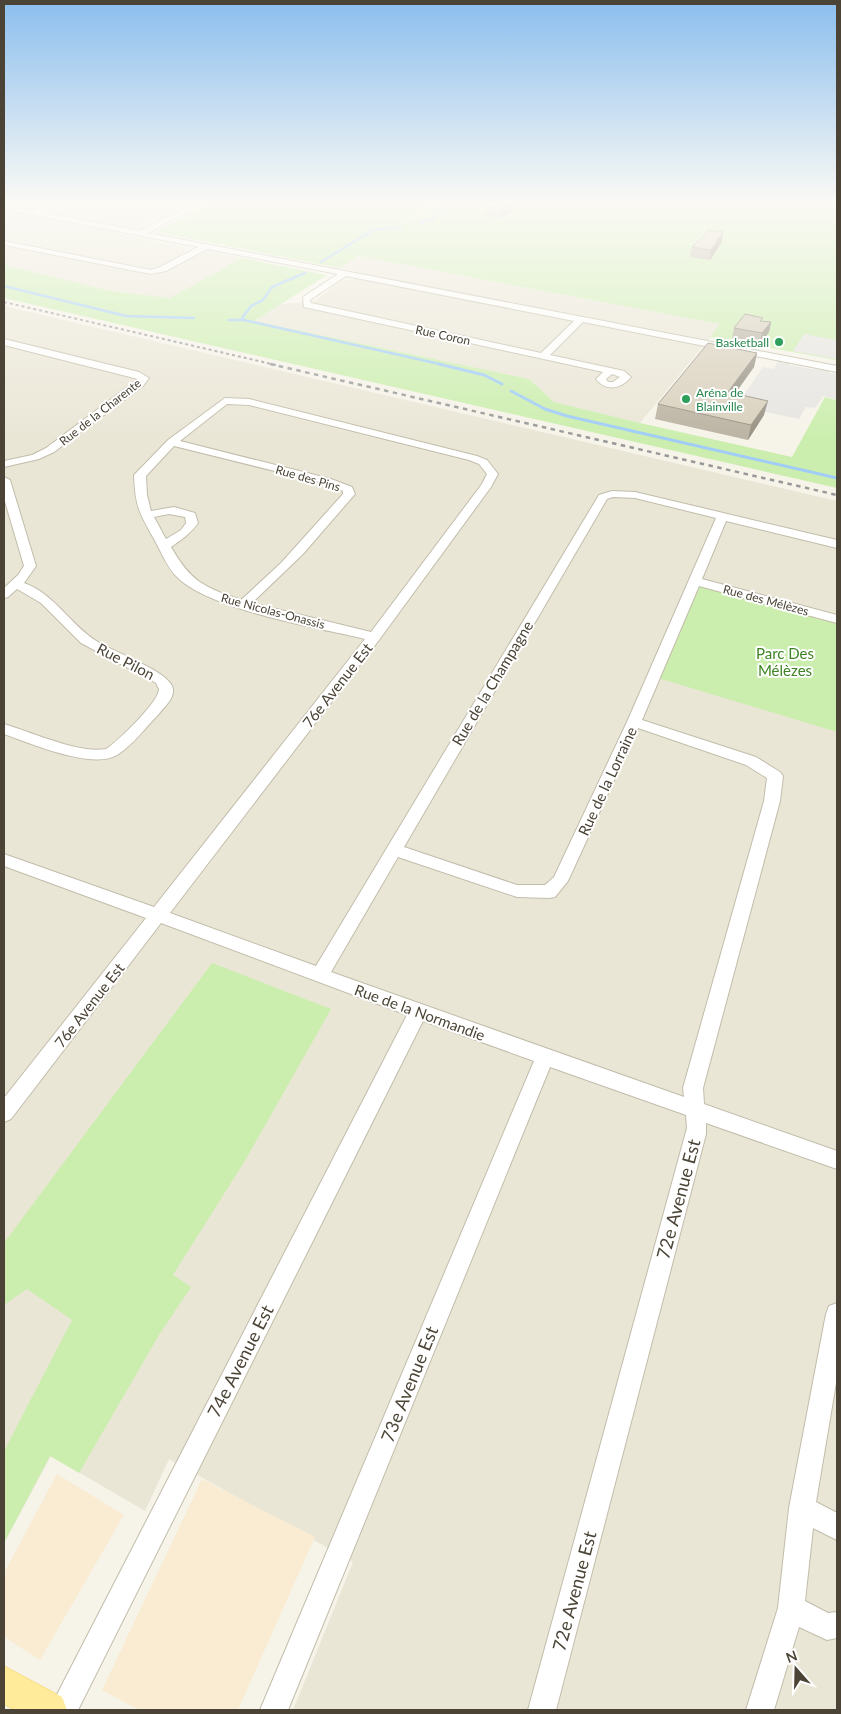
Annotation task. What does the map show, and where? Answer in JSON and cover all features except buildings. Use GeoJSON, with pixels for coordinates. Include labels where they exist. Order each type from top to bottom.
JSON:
{"type":"FeatureCollection","features":[{"type":"Feature","properties":{"kind":"main road"},"geometry":{"type":"LineString","coordinates":[[4,1684],[50,1710]]}},
{"type":"Feature","properties":{"kind":"street","name":"Rue Coron"},"geometry":{"type":"LineString","coordinates":[[333,281],[306,298],[307,306],[609,371]]}},
{"type":"Feature","properties":{"kind":"street"},"geometry":{"type":"LineString","coordinates":[[380,281],[837,369]]}},
{"type":"Feature","properties":{"kind":"street"},"geometry":{"type":"LineString","coordinates":[[543,356],[580,320]]}},
{"type":"Feature","properties":{"kind":"street","name":"Rue de la Charente"},"geometry":{"type":"LineString","coordinates":[[4,342],[136,374],[144,378],[140,384],[50,450],[35,457],[4,464]]}},
{"type":"Feature","properties":{"kind":"street","name":"Rue Nicolas-Onassis"},"geometry":{"type":"LineString","coordinates":[[225,401],[172,442],[140,475],[140,499],[146,516],[164,546],[183,576],[209,593],[243,605],[374,637]]}},
{"type":"Feature","properties":{"kind":"street","name":"76e Avenue Est"},"geometry":{"type":"LineString","coordinates":[[4,1113],[374,637],[487,485],[493,474],[483,462],[473,458],[249,402],[225,401]]}},
{"type":"Feature","properties":{"kind":"street","name":"Rue des Pins"},"geometry":{"type":"LineString","coordinates":[[172,442],[327,481],[348,489],[349,494],[260,591],[243,605]]}},
{"type":"Feature","properties":{"kind":"street"},"geometry":{"type":"LineString","coordinates":[[4,480],[30,563],[28,571],[4,594]]}},
{"type":"Feature","properties":{"kind":"street","name":"Rue de la Champagne"},"geometry":{"type":"LineString","coordinates":[[319,976],[603,497],[612,494],[635,495],[722,517]]}},
{"type":"Feature","properties":{"kind":"street"},"geometry":{"type":"LineString","coordinates":[[146,516],[173,510],[182,510],[191,515],[192,523],[185,532],[164,546]]}},
{"type":"Feature","properties":{"kind":"street"},"geometry":{"type":"LineString","coordinates":[[722,517],[837,544]]}},
{"type":"Feature","properties":{"kind":"street","name":"Rue de la Lorraine"},"geometry":{"type":"LineString","coordinates":[[394,850],[517,891],[549,892],[560,880],[634,722],[722,517]]}},
{"type":"Feature","properties":{"kind":"street","name":"Rue des Mélèzes"},"geometry":{"type":"LineString","coordinates":[[695,580],[837,619]]}},
{"type":"Feature","properties":{"kind":"street","name":"Rue Pilon"},"geometry":{"type":"LineString","coordinates":[[4,729],[90,756],[110,754],[166,696],[166,687],[160,678],[118,659],[86,640],[36,591],[16,584]]}},
{"type":"Feature","properties":{"kind":"street","name":"72e Avenue Est"},"geometry":{"type":"LineString","coordinates":[[542,1710],[696,1134],[693,1088],[772,801],[776,776],[751,761],[634,722]]}},
{"type":"Feature","properties":{"kind":"street","name":"Rue de la Normandie"},"geometry":{"type":"LineString","coordinates":[[4,860],[545,1058],[837,1160]]}},
{"type":"Feature","properties":{"kind":"street","name":"74e Avenue Est"},"geometry":{"type":"LineString","coordinates":[[63,1710],[418,1012]]}},
{"type":"Feature","properties":{"kind":"street","name":"73e Avenue Est"},"geometry":{"type":"LineString","coordinates":[[274,1710],[545,1058]]}},
{"type":"Feature","properties":{"kind":"street"},"geometry":{"type":"LineString","coordinates":[[760,1710],[791,1608],[802,1508],[837,1314]]}},
{"type":"Feature","properties":{"kind":"street"},"geometry":{"type":"LineString","coordinates":[[802,1508],[837,1527]]}},
{"type":"Feature","properties":{"kind":"street"},"geometry":{"type":"LineString","coordinates":[[791,1608],[827,1627],[837,1625]]}},
{"type":"Feature","properties":{"kind":"shaded area"},"geometry":{"type":"Polygon","coordinates":[[[69,281],[201,281],[170,298],[110,291],[69,281]]]}},
{"type":"Feature","properties":{"kind":"shaded area"},"geometry":{"type":"Polygon","coordinates":[[[341,281],[491,281],[721,324],[640,423],[554,402],[529,379],[254,321],[281,304],[315,301],[341,281]]]}},
{"type":"Feature","properties":{"kind":"shaded area"},"geometry":{"type":"Polygon","coordinates":[[[4,306],[837,501],[837,1710],[293,1710],[353,1562],[169,1459],[145,1511],[51,1456],[4,1543],[4,306]]]}},
{"type":"Feature","properties":{"kind":"shaded area"},"geometry":{"type":"Polygon","coordinates":[[[804,334],[837,340],[837,359],[793,351],[804,334]]]}},
{"type":"Feature","properties":{"kind":"shaded area"},"geometry":{"type":"Polygon","coordinates":[[[779,359],[791,361],[789,365],[817,370],[819,367],[829,369],[829,373],[837,374],[837,399],[823,396],[815,408],[806,407],[799,419],[736,406],[763,367],[774,369],[779,359]]]}},
{"type":"Feature","properties":{"kind":"shaded area"},"geometry":{"type":"Polygon","coordinates":[[[57,1474],[124,1515],[40,1660],[4,1637],[4,1573],[57,1474]]]}},
{"type":"Feature","properties":{"kind":"shaded area"},"geometry":{"type":"Polygon","coordinates":[[[202,1479],[315,1537],[238,1710],[139,1710],[102,1690],[202,1479]]]}},
{"type":"Feature","properties":{"kind":"green space"},"geometry":{"type":"Polygon","coordinates":[[[4,281],[69,281],[110,291],[170,298],[201,281],[317,281],[254,321],[529,379],[554,402],[792,457],[825,397],[837,400],[837,488],[4,298],[4,281]]]}},
{"type":"Feature","properties":{"kind":"green space"},"geometry":{"type":"Polygon","coordinates":[[[491,281],[837,281],[837,360],[710,337],[720,324],[491,281]]]}},
{"type":"Feature","properties":{"kind":"green space","name":"Parc Des Mélèzes"},"geometry":{"type":"Polygon","coordinates":[[[698,583],[837,621],[837,732],[658,678],[698,583]]]}},
{"type":"Feature","properties":{"kind":"green space"},"geometry":{"type":"Polygon","coordinates":[[[212,963],[331,1009],[246,1159],[173,1275],[191,1287],[159,1335],[79,1473],[50,1456],[4,1543],[4,1451],[72,1320],[27,1289],[4,1305],[4,1243],[212,963]]]}},
{"type":"Feature","properties":{"kind":"waterway"},"geometry":{"type":"LineString","coordinates":[[244,320],[242,318],[251,306],[263,300],[272,287],[286,281]]}},
{"type":"Feature","properties":{"kind":"waterway"},"geometry":{"type":"LineString","coordinates":[[4,286],[126,316],[194,318]]}},
{"type":"Feature","properties":{"kind":"waterway"},"geometry":{"type":"LineString","coordinates":[[229,320],[244,320]]}},
{"type":"Feature","properties":{"kind":"waterway"},"geometry":{"type":"LineString","coordinates":[[244,320],[444,365]]}},
{"type":"Feature","properties":{"kind":"waterway"},"geometry":{"type":"LineString","coordinates":[[439,364],[484,375],[502,384]]}},
{"type":"Feature","properties":{"kind":"waterway"},"geometry":{"type":"LineString","coordinates":[[511,391],[545,409],[567,416],[837,478]]}},
{"type":"Feature","properties":{"kind":"railway"},"geometry":{"type":"LineString","coordinates":[[4,302],[276,365]]}},
{"type":"Feature","properties":{"kind":"railway"},"geometry":{"type":"LineString","coordinates":[[270,364],[837,495]]}},
{"type":"Feature","properties":{"kind":"place","name":"Basketball"},"geometry":{"type":"Point","coordinates":[779,342]}},
{"type":"Feature","properties":{"kind":"place","name":"Aréna de Blainville"},"geometry":{"type":"Point","coordinates":[686,399]}}]}
